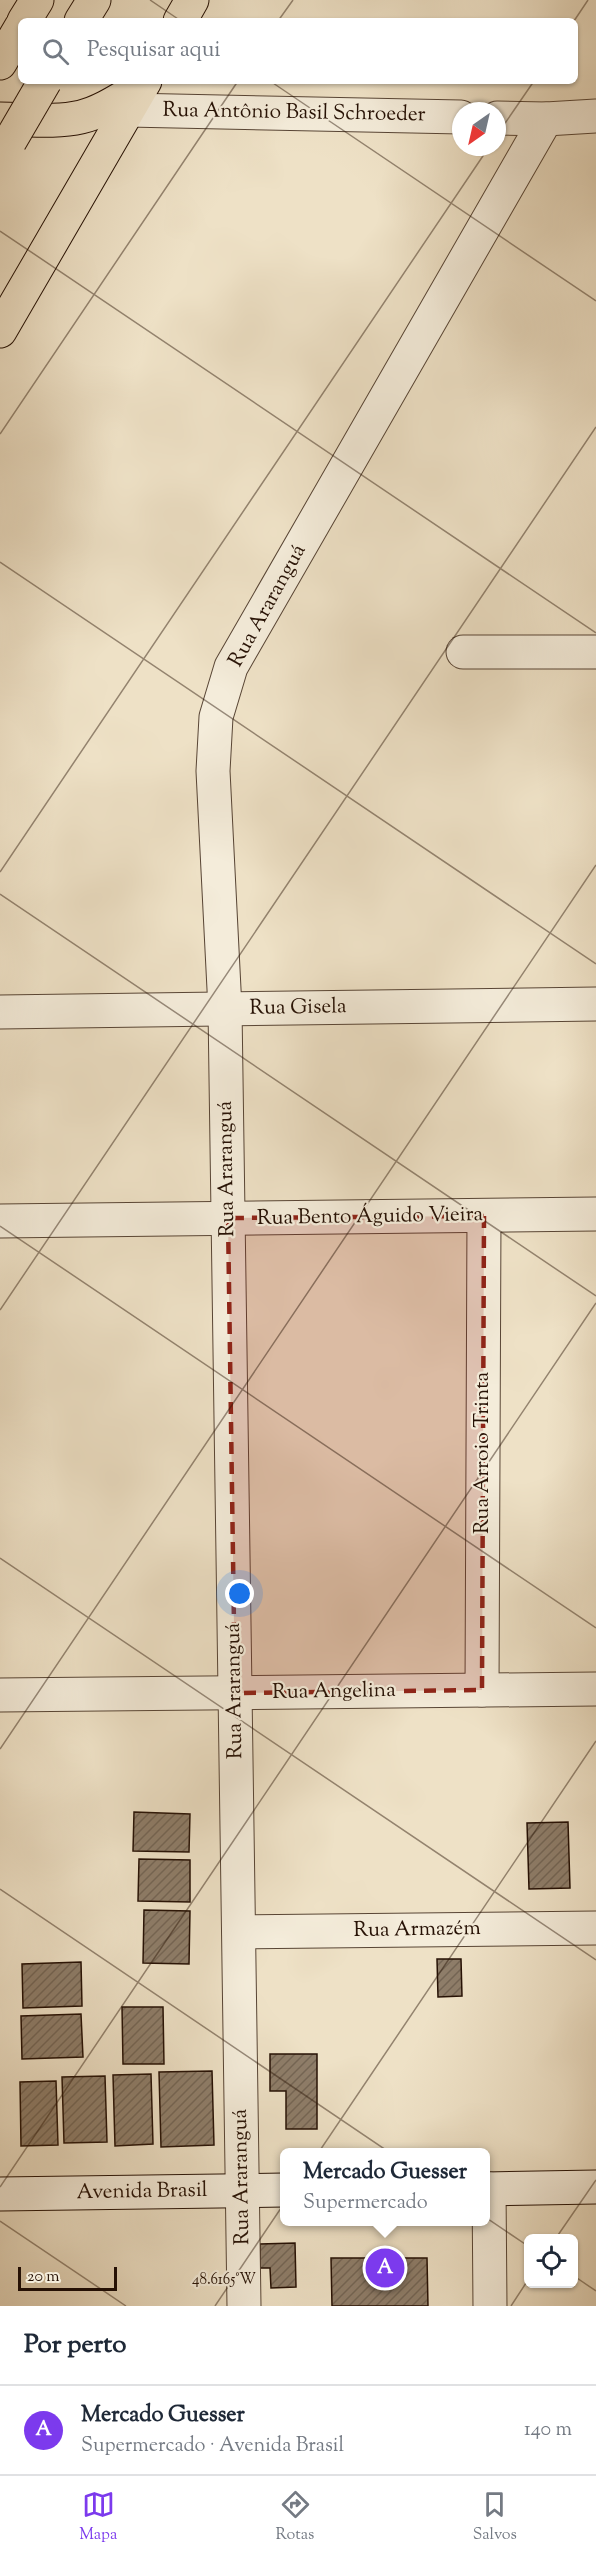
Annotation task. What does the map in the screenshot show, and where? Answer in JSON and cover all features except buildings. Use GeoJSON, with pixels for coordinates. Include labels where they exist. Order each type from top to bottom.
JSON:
{"type":"FeatureCollection","features":[{"type":"Feature","properties":{"kind":"main road"},"geometry":{"type":"LineString","coordinates":[[26,18],[37,0]]}},
{"type":"Feature","properties":{"kind":"main road"},"geometry":{"type":"LineString","coordinates":[[83,18],[94,0]]}},
{"type":"Feature","properties":{"kind":"main road"},"geometry":{"type":"LineString","coordinates":[[182,18],[192,0]]}},
{"type":"Feature","properties":{"kind":"main road"},"geometry":{"type":"LineString","coordinates":[[2,60],[18,32]]}},
{"type":"Feature","properties":{"kind":"main road"},"geometry":{"type":"LineString","coordinates":[[3,139],[43,84]]}},
{"type":"Feature","properties":{"kind":"main road"},"geometry":{"type":"LineString","coordinates":[[0,331],[138,92]]}},
{"type":"Feature","properties":{"kind":"main road","name":"Rua Antônio Basil Schroeder"},"geometry":{"type":"LineString","coordinates":[[3,139],[51,120],[82,117],[138,92]]}},
{"type":"Feature","properties":{"kind":"main road"},"geometry":{"type":"LineString","coordinates":[[51,120],[71,131],[86,149],[93,171]]}},
{"type":"Feature","properties":{"kind":"street","name":"Rua Antônio Basil Schroeder"},"geometry":{"type":"LineString","coordinates":[[138,92],[452,116]]}},
{"type":"Feature","properties":{"kind":"street"},"geometry":{"type":"LineString","coordinates":[[506,118],[596,116]]}},
{"type":"Feature","properties":{"kind":"street","name":"Rua Araranguá"},"geometry":{"type":"LineString","coordinates":[[244,2306],[225,1009],[213,771],[216,717],[231,668],[546,119]]}},
{"type":"Feature","properties":{"kind":"street"},"geometry":{"type":"LineString","coordinates":[[463,652],[596,652]]}},
{"type":"Feature","properties":{"kind":"street","name":"Rua Gisela"},"geometry":{"type":"LineString","coordinates":[[0,1012],[596,1004]]}},
{"type":"Feature","properties":{"kind":"street","name":"Rua Bento Águido Vieira"},"geometry":{"type":"LineString","coordinates":[[0,1221],[596,1215]]}},
{"type":"Feature","properties":{"kind":"street","name":"Rua Arroio Trinta"},"geometry":{"type":"LineString","coordinates":[[482,1690],[484,1216]]}},
{"type":"Feature","properties":{"kind":"street","name":"Rua Angelina"},"geometry":{"type":"LineString","coordinates":[[0,1695],[596,1689]]}},
{"type":"Feature","properties":{"kind":"street","name":"Rua Armazém"},"geometry":{"type":"LineString","coordinates":[[239,1932],[596,1928]]}},
{"type":"Feature","properties":{"kind":"street"},"geometry":{"type":"LineString","coordinates":[[490,2189],[596,2187]]}},
{"type":"Feature","properties":{"kind":"street","name":"Avenida Brasil"},"geometry":{"type":"LineString","coordinates":[[0,2193],[280,2190]]}},
{"type":"Feature","properties":{"kind":"street"},"geometry":{"type":"LineString","coordinates":[[488,2226],[490,2306]]}},
{"type":"Feature","properties":{"kind":"highlighted area"},"geometry":{"type":"Polygon","coordinates":[[[484,1216],[482,1690],[235,1693],[228,1218],[484,1216]]]}},
{"type":"Feature","properties":{"kind":"place","name":"Mercado Guesser"},"geometry":{"type":"Point","coordinates":[385,2268]}}]}
